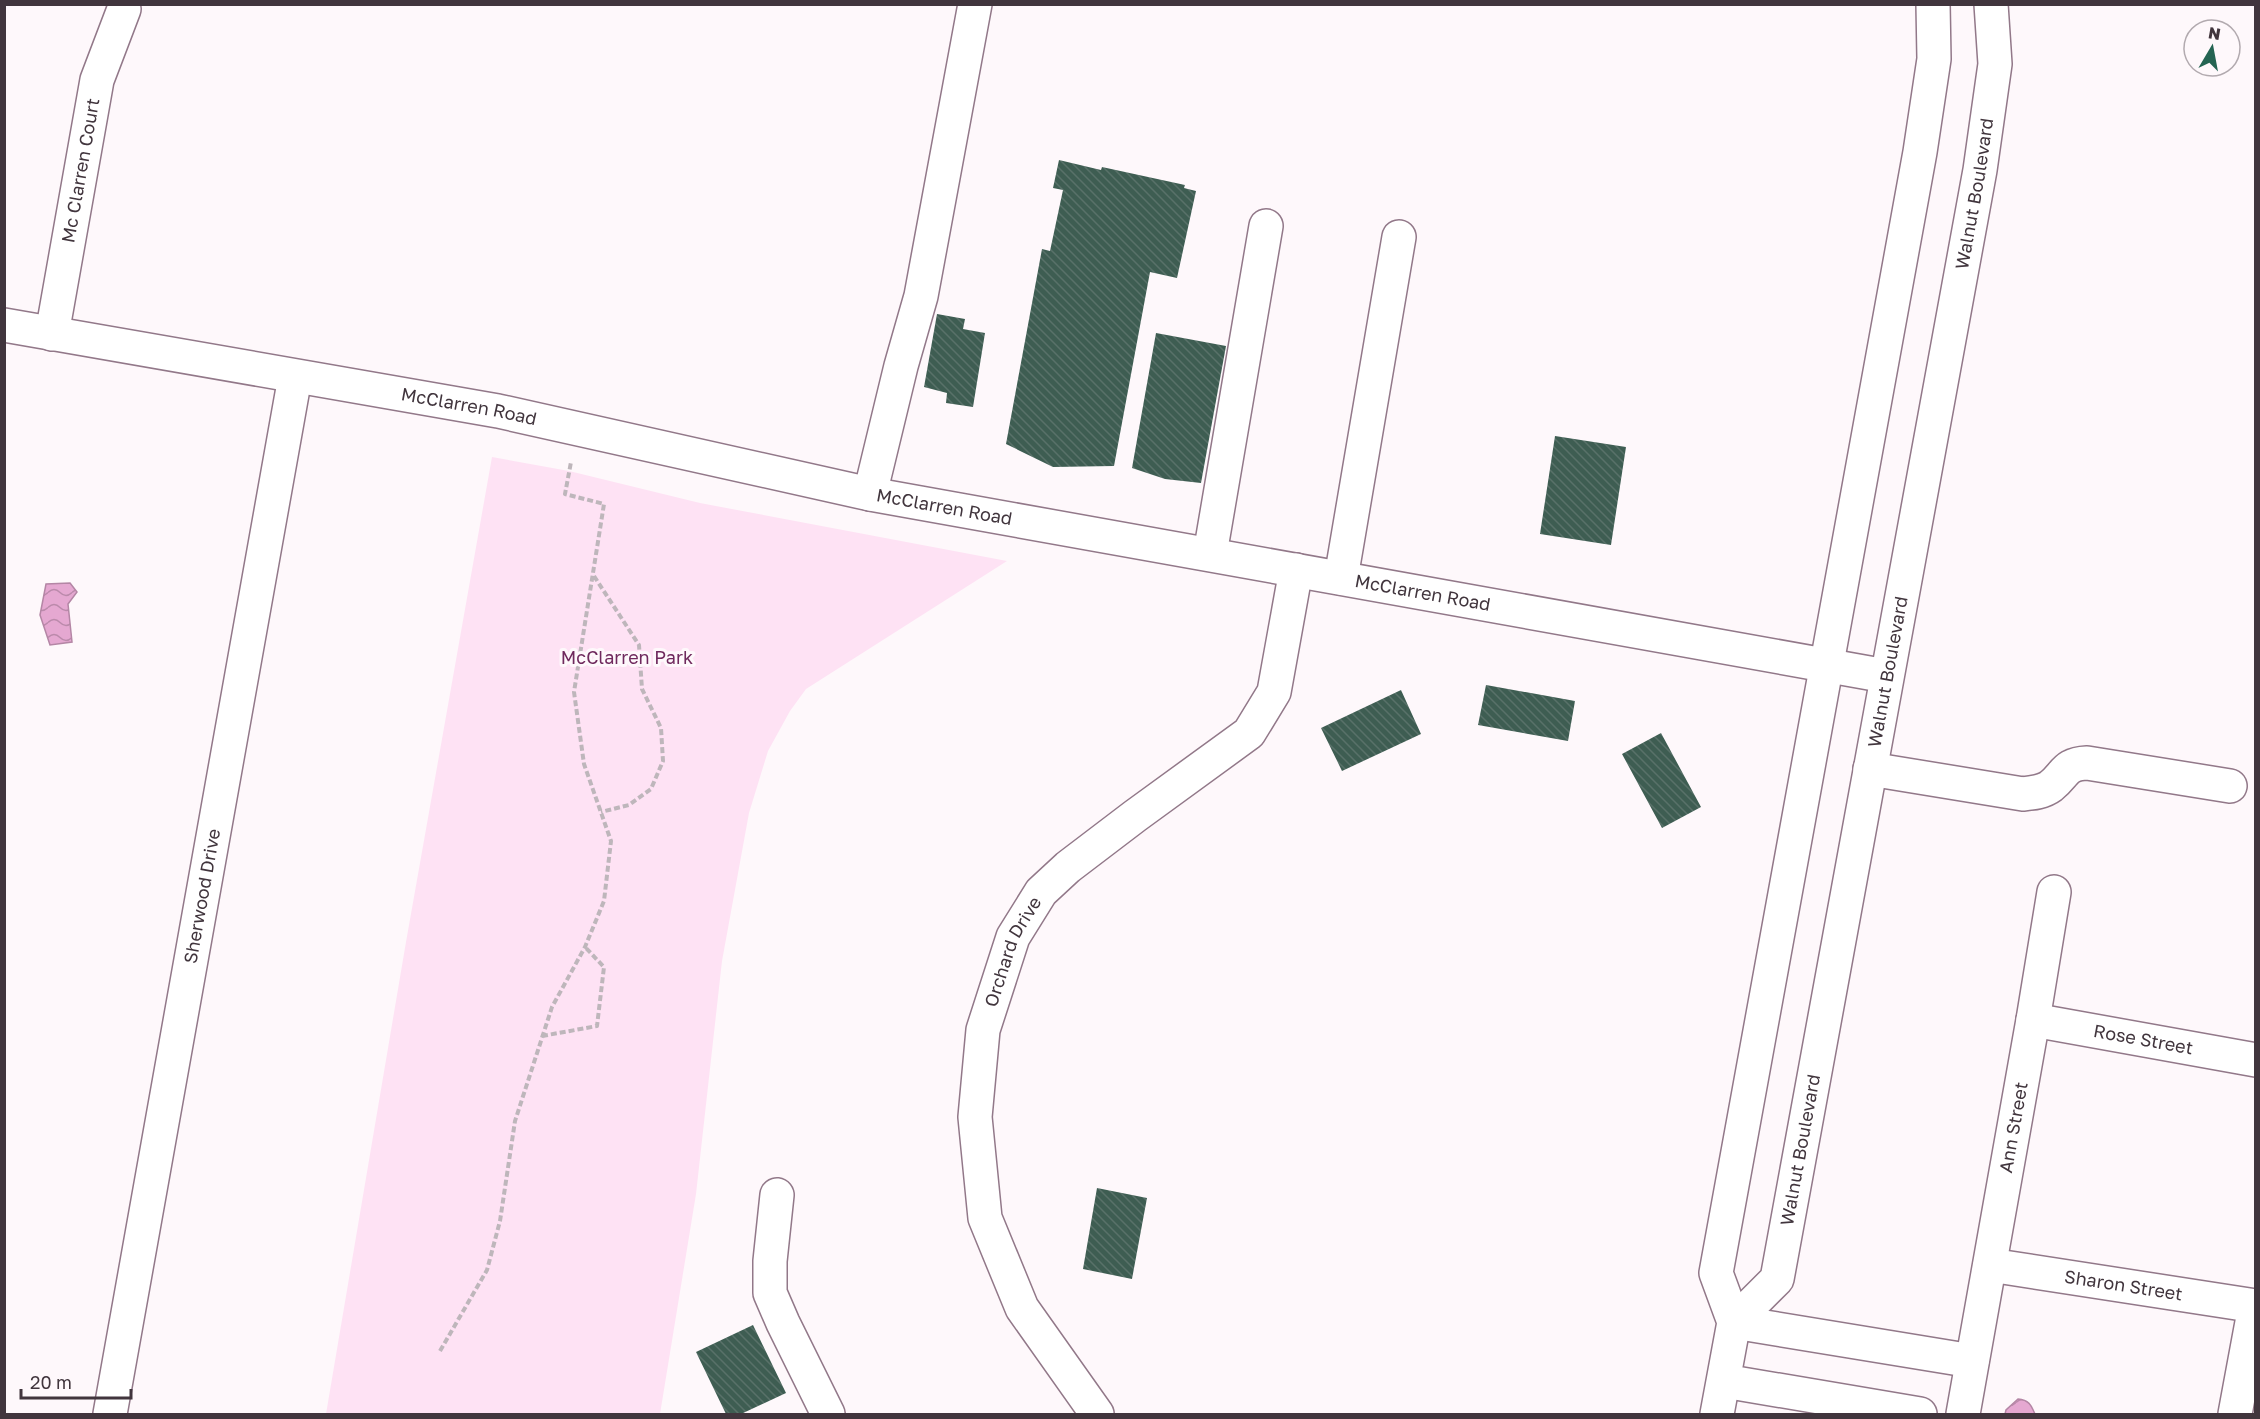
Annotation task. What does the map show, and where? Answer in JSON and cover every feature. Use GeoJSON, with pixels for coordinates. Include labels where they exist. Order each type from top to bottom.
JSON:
{"type":"FeatureCollection","features":[{"type":"Feature","properties":{"kind":"street"},"geometry":{"type":"LineString","coordinates":[[870,494],[900,366],[921,296],[975,4]]}},
{"type":"Feature","properties":{"kind":"street"},"geometry":{"type":"LineString","coordinates":[[1717,1414],[1734,1322],[1716,1273],[1920,152],[1934,58],[1934,4]]}},
{"type":"Feature","properties":{"kind":"street","name":"Walnut Boulevard"},"geometry":{"type":"LineString","coordinates":[[1734,1322],[1777,1279],[1980,170],[1995,64],[1991,4]]}},
{"type":"Feature","properties":{"kind":"street","name":"Mc Clarren Court"},"geometry":{"type":"LineString","coordinates":[[52,334],[97,80],[124,9]]}},
{"type":"Feature","properties":{"kind":"street"},"geometry":{"type":"LineString","coordinates":[[1210,554],[1266,226]]}},
{"type":"Feature","properties":{"kind":"street"},"geometry":{"type":"LineString","coordinates":[[1341,578],[1348,526],[1399,237]]}},
{"type":"Feature","properties":{"kind":"street","name":"McClarren Road"},"geometry":{"type":"LineString","coordinates":[[4,325],[498,411],[870,494],[1886,676]]}},
{"type":"Feature","properties":{"kind":"street","name":"Sherwood Drive"},"geometry":{"type":"LineString","coordinates":[[110,1414],[295,377]]}},
{"type":"Feature","properties":{"kind":"street","name":"Orchard Drive"},"geometry":{"type":"LineString","coordinates":[[1097,1414],[1022,1308],[985,1218],[975,1117],[983,1030],[1013,937],[1041,892],[1077,861],[1249,733],[1274,692],[1296,570]]}},
{"type":"Feature","properties":{"kind":"street"},"geometry":{"type":"LineString","coordinates":[[1870,769],[2022,794],[2040,792],[2052,785],[2066,769],[2075,764],[2087,763],[2230,786]]}},
{"type":"Feature","properties":{"kind":"street","name":"Ann Street"},"geometry":{"type":"LineString","coordinates":[[1963,1414],[2054,892]]}},
{"type":"Feature","properties":{"kind":"street","name":"Rose Street"},"geometry":{"type":"LineString","coordinates":[[2033,1020],[2256,1060]]}},
{"type":"Feature","properties":{"kind":"street"},"geometry":{"type":"LineString","coordinates":[[777,1195],[770,1262],[770,1293],[828,1414]]}},
{"type":"Feature","properties":{"kind":"street","name":"Sharon Street"},"geometry":{"type":"LineString","coordinates":[[1990,1265],[2255,1306]]}},
{"type":"Feature","properties":{"kind":"street"},"geometry":{"type":"LineString","coordinates":[[2235,1414],[2255,1306]]}},
{"type":"Feature","properties":{"kind":"street"},"geometry":{"type":"LineString","coordinates":[[1734,1322],[1972,1361]]}},
{"type":"Feature","properties":{"kind":"street"},"geometry":{"type":"LineString","coordinates":[[1724,1381],[1920,1414]]}},
{"type":"Feature","properties":{"kind":"path"},"geometry":{"type":"LineString","coordinates":[[440,1351],[487,1270],[500,1221],[514,1121],[552,1007],[585,947],[604,901],[611,841],[584,764],[574,692],[604,504],[565,494],[576,429]]}},
{"type":"Feature","properties":{"kind":"path"},"geometry":{"type":"LineString","coordinates":[[594,575],[639,645],[642,689],[661,728],[663,761],[651,789],[629,805],[601,812]]}},
{"type":"Feature","properties":{"kind":"path"},"geometry":{"type":"LineString","coordinates":[[542,1036],[597,1026],[604,967],[585,947]]}},
{"type":"Feature","properties":{"kind":"green space","name":"McClarren Park"},"geometry":{"type":"Polygon","coordinates":[[[492,457],[569,471],[700,503],[1007,561],[806,689],[790,711],[768,751],[749,813],[722,961],[696,1194],[660,1414],[326,1414],[406,942],[492,457]]]}},
{"type":"Feature","properties":{"kind":"water"},"geometry":{"type":"Polygon","coordinates":[[[70,583],[77,592],[68,604],[72,642],[50,645],[40,615],[46,584],[70,583]]]}},
{"type":"Feature","properties":{"kind":"water"},"geometry":{"type":"Polygon","coordinates":[[[2018,1399],[2025,1400],[2035,1414],[2005,1414],[2006,1410],[2018,1399]]]}},
{"type":"Feature","properties":{"kind":"building"},"geometry":{"type":"Polygon","coordinates":[[[1059,160],[1185,185],[1184,188],[1196,191],[1177,278],[1150,272],[1114,466],[1053,467],[1006,444],[1042,249],[1050,251],[1063,190],[1053,188],[1059,160]]]}},
{"type":"Feature","properties":{"kind":"building"},"geometry":{"type":"Polygon","coordinates":[[[937,314],[965,319],[963,329],[985,333],[973,407],[946,403],[947,393],[924,387],[937,314]]]}},
{"type":"Feature","properties":{"kind":"building"},"geometry":{"type":"Polygon","coordinates":[[[1156,333],[1226,346],[1201,483],[1165,479],[1132,468],[1156,333]]]}},
{"type":"Feature","properties":{"kind":"building"},"geometry":{"type":"Polygon","coordinates":[[[1555,436],[1626,447],[1611,545],[1540,534],[1555,436]]]}},
{"type":"Feature","properties":{"kind":"building"},"geometry":{"type":"Polygon","coordinates":[[[1486,685],[1575,701],[1568,741],[1478,725],[1486,685]]]}},
{"type":"Feature","properties":{"kind":"building"},"geometry":{"type":"Polygon","coordinates":[[[1401,690],[1421,734],[1342,771],[1321,728],[1401,690]]]}},
{"type":"Feature","properties":{"kind":"building"},"geometry":{"type":"Polygon","coordinates":[[[1661,733],[1701,807],[1662,828],[1622,754],[1661,733]]]}},
{"type":"Feature","properties":{"kind":"building"},"geometry":{"type":"Polygon","coordinates":[[[1097,1188],[1147,1198],[1132,1279],[1083,1269],[1097,1188]]]}},
{"type":"Feature","properties":{"kind":"building"},"geometry":{"type":"Polygon","coordinates":[[[753,1325],[786,1393],[741,1414],[726,1414],[696,1352],[753,1325]]]}}]}
